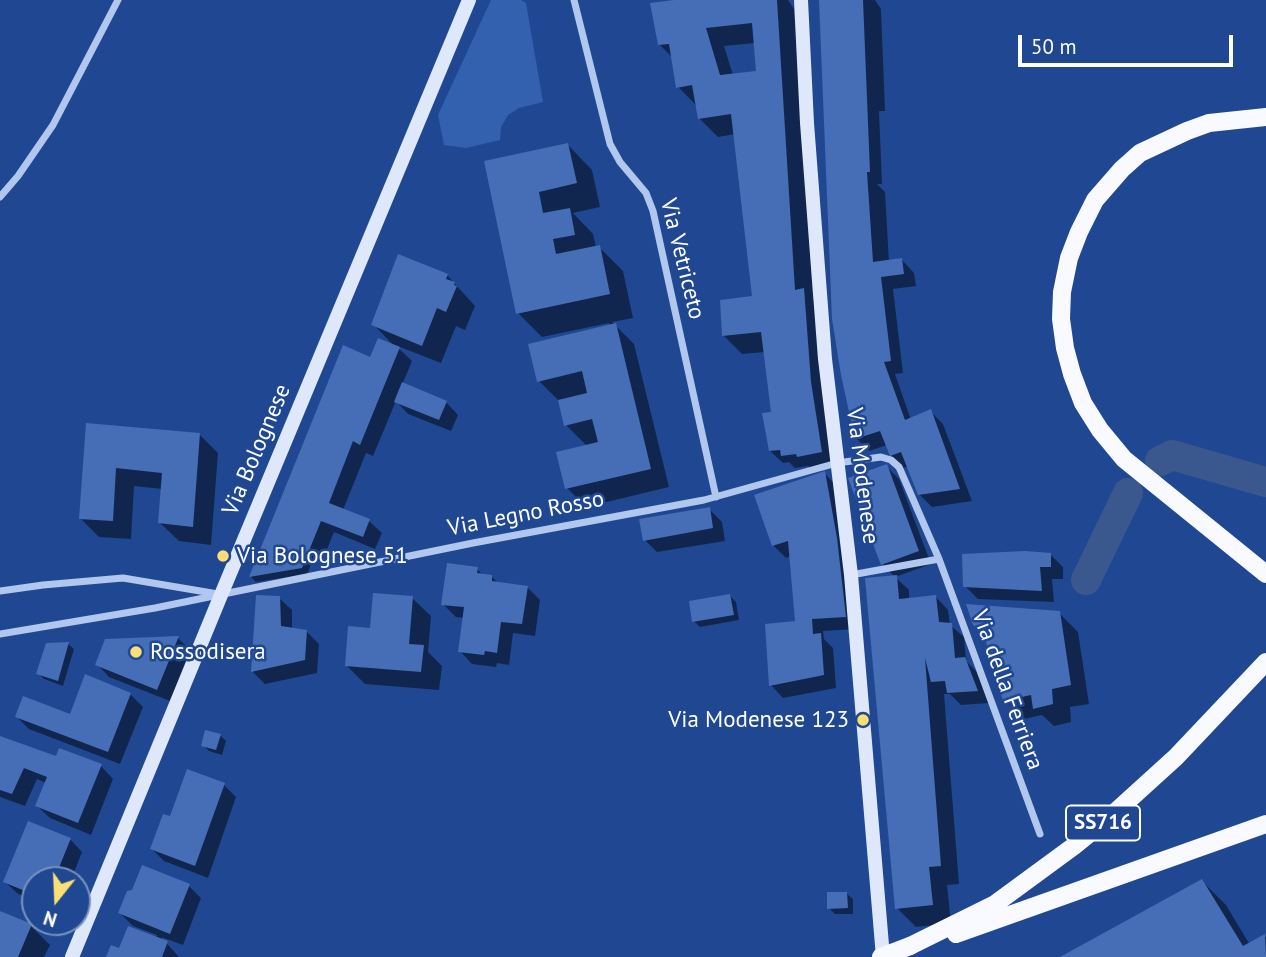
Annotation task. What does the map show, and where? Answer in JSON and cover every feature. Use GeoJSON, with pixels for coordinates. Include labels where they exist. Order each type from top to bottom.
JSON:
{"type":"FeatureCollection","features":[{"type":"Feature","properties":{"kind":"main road","name":"Via Bolognese"},"geometry":{"type":"LineString","coordinates":[[72,957],[469,0]]}},
{"type":"Feature","properties":{"kind":"main road","name":"Via Modenese"},"geometry":{"type":"LineString","coordinates":[[801,0],[822,325],[851,575],[882,957]]}},
{"type":"Feature","properties":{"kind":"main road"},"geometry":{"type":"LineString","coordinates":[[1266,117],[1209,123],[1140,153],[1122,169],[1095,200],[1079,232],[1069,258],[1062,292],[1061,319],[1072,374],[1083,403],[1100,430],[1124,459],[1266,574]]}},
{"type":"Feature","properties":{"kind":"main road","name":"SS716"},"geometry":{"type":"LineString","coordinates":[[882,957],[995,904],[1074,846],[1176,757],[1266,662]]}},
{"type":"Feature","properties":{"kind":"main road"},"geometry":{"type":"LineString","coordinates":[[910,946],[970,930],[1266,824]]}},
{"type":"Feature","properties":{"kind":"street"},"geometry":{"type":"LineString","coordinates":[[0,197],[53,125],[118,0]]}},
{"type":"Feature","properties":{"kind":"street","name":"Via Vetriceto"},"geometry":{"type":"LineString","coordinates":[[574,0],[605,131],[614,154],[646,193],[653,211],[716,497]]}},
{"type":"Feature","properties":{"kind":"street","name":"Via della Ferriera"},"geometry":{"type":"LineString","coordinates":[[837,463],[881,457],[895,463],[902,472],[939,559],[1040,834]]}},
{"type":"Feature","properties":{"kind":"street","name":"Via Legno Rosso"},"geometry":{"type":"LineString","coordinates":[[0,634],[220,595],[716,497],[837,463]]}},
{"type":"Feature","properties":{"kind":"street"},"geometry":{"type":"LineString","coordinates":[[851,575],[939,559]]}},
{"type":"Feature","properties":{"kind":"street"},"geometry":{"type":"LineString","coordinates":[[0,591],[113,578],[140,580],[220,595]]}},
{"type":"Feature","properties":{"kind":"shaded area"},"geometry":{"type":"Polygon","coordinates":[[[491,0],[521,0],[526,3],[543,102],[519,108],[508,115],[501,127],[500,140],[466,148],[444,145],[438,115],[491,0]]]}},
{"type":"Feature","properties":{"kind":"building"},"geometry":{"type":"Polygon","coordinates":[[[674,0],[777,0],[795,290],[804,288],[811,382],[822,452],[797,457],[796,454],[781,456],[780,450],[769,451],[762,413],[771,412],[761,332],[722,336],[720,300],[752,296],[731,114],[698,119],[692,85],[676,88],[669,44],[658,45],[650,3],[674,0]],[[752,23],[706,28],[720,75],[756,71],[752,23]]]}},
{"type":"Feature","properties":{"kind":"building"},"geometry":{"type":"Polygon","coordinates":[[[819,0],[863,0],[870,172],[867,172],[873,262],[902,258],[904,274],[881,277],[891,361],[884,362],[905,420],[931,409],[960,489],[918,495],[901,452],[890,456],[880,431],[855,439],[832,319],[819,0]]]}},
{"type":"Feature","properties":{"kind":"building"},"geometry":{"type":"Polygon","coordinates":[[[568,143],[577,183],[539,192],[543,213],[570,208],[575,235],[553,239],[556,254],[600,245],[610,294],[516,314],[484,161],[568,143]]]}},
{"type":"Feature","properties":{"kind":"building"},"geometry":{"type":"Polygon","coordinates":[[[398,254],[448,274],[446,279],[455,282],[454,285],[457,286],[446,312],[437,308],[422,346],[371,325],[398,254]]]}},
{"type":"Feature","properties":{"kind":"building"},"geometry":{"type":"Polygon","coordinates":[[[616,323],[651,469],[565,489],[556,452],[598,442],[592,419],[564,426],[558,400],[587,393],[582,371],[537,382],[528,344],[616,323]]]}},
{"type":"Feature","properties":{"kind":"building"},"geometry":{"type":"Polygon","coordinates":[[[378,338],[400,347],[360,445],[353,441],[329,503],[370,519],[363,537],[321,521],[302,568],[249,577],[343,345],[370,357],[378,338]]]}},
{"type":"Feature","properties":{"kind":"building"},"geometry":{"type":"Polygon","coordinates":[[[402,382],[447,401],[439,420],[394,402],[402,382]]]}},
{"type":"Feature","properties":{"kind":"building"},"geometry":{"type":"Polygon","coordinates":[[[86,423],[200,433],[193,527],[158,523],[162,473],[116,468],[113,521],[79,519],[86,423]]]}},
{"type":"Feature","properties":{"kind":"building"},"geometry":{"type":"Polygon","coordinates":[[[887,464],[919,551],[881,565],[848,478],[887,464]]]}},
{"type":"Feature","properties":{"kind":"building"},"geometry":{"type":"Polygon","coordinates":[[[825,471],[837,538],[846,617],[812,619],[813,634],[821,633],[824,675],[769,686],[765,624],[795,621],[788,541],[772,546],[754,495],[825,471]]]}},
{"type":"Feature","properties":{"kind":"building"},"geometry":{"type":"Polygon","coordinates":[[[710,507],[713,528],[643,541],[639,519],[710,507]]]}},
{"type":"Feature","properties":{"kind":"building"},"geometry":{"type":"Polygon","coordinates":[[[1025,551],[1051,553],[1051,567],[1040,567],[1042,591],[963,587],[962,554],[1025,551]]]}},
{"type":"Feature","properties":{"kind":"building"},"geometry":{"type":"Polygon","coordinates":[[[447,563],[478,567],[477,573],[492,575],[492,581],[528,586],[522,624],[501,622],[497,653],[485,651],[484,655],[458,652],[464,607],[441,605],[447,563]]]}},
{"type":"Feature","properties":{"kind":"building"},"geometry":{"type":"Polygon","coordinates":[[[897,575],[899,599],[936,595],[939,622],[952,623],[955,658],[965,657],[978,691],[947,693],[945,681],[931,682],[925,658],[941,866],[929,867],[933,905],[895,909],[865,578],[897,575]]]}},
{"type":"Feature","properties":{"kind":"building"},"geometry":{"type":"Polygon","coordinates":[[[373,593],[413,596],[409,644],[424,645],[421,672],[345,666],[348,626],[370,628],[373,593]]]}},
{"type":"Feature","properties":{"kind":"building"},"geometry":{"type":"Polygon","coordinates":[[[730,594],[734,615],[692,622],[689,601],[730,594]]]}},
{"type":"Feature","properties":{"kind":"building"},"geometry":{"type":"Polygon","coordinates":[[[256,595],[280,596],[281,626],[307,630],[305,660],[251,672],[256,595]]]}},
{"type":"Feature","properties":{"kind":"building"},"geometry":{"type":"Polygon","coordinates":[[[966,604],[1060,611],[1071,685],[1052,689],[1053,704],[1033,709],[1031,695],[1003,701],[983,631],[973,625],[966,604]]]}},
{"type":"Feature","properties":{"kind":"building","name":"Rossodisera"},"geometry":{"type":"Polygon","coordinates":[[[179,636],[157,690],[95,665],[105,639],[179,636]]]}},
{"type":"Feature","properties":{"kind":"building"},"geometry":{"type":"Polygon","coordinates":[[[69,642],[58,681],[36,674],[46,643],[69,642]]]}},
{"type":"Feature","properties":{"kind":"building"},"geometry":{"type":"Polygon","coordinates":[[[85,674],[131,693],[108,752],[15,717],[23,696],[70,714],[85,674]]]}},
{"type":"Feature","properties":{"kind":"building"},"geometry":{"type":"Polygon","coordinates":[[[205,730],[221,734],[216,750],[201,746],[205,730]]]}},
{"type":"Feature","properties":{"kind":"building"},"geometry":{"type":"Polygon","coordinates":[[[0,736],[56,756],[59,748],[102,764],[78,823],[35,806],[47,777],[24,768],[12,794],[0,790],[0,736]]]}},
{"type":"Feature","properties":{"kind":"building"},"geometry":{"type":"Polygon","coordinates":[[[187,769],[225,783],[195,866],[150,849],[163,814],[170,816],[187,769]]]}},
{"type":"Feature","properties":{"kind":"building"},"geometry":{"type":"Polygon","coordinates":[[[28,821],[71,838],[60,866],[21,866],[21,889],[3,882],[28,821]]]}},
{"type":"Feature","properties":{"kind":"building"},"geometry":{"type":"Polygon","coordinates":[[[142,865],[190,884],[170,934],[118,913],[127,891],[132,890],[142,865]]]}},
{"type":"Feature","properties":{"kind":"building"},"geometry":{"type":"Polygon","coordinates":[[[1202,879],[1243,946],[1265,934],[1266,957],[1060,957],[1202,879]]]}},
{"type":"Feature","properties":{"kind":"building"},"geometry":{"type":"Polygon","coordinates":[[[827,892],[847,892],[848,908],[827,909],[827,892]]]}},
{"type":"Feature","properties":{"kind":"building"},"geometry":{"type":"Polygon","coordinates":[[[0,911],[21,920],[21,936],[27,936],[18,957],[0,957],[0,911]]]}},
{"type":"Feature","properties":{"kind":"building"},"geometry":{"type":"Polygon","coordinates":[[[128,926],[168,941],[162,957],[106,957],[111,945],[119,948],[128,926]]]}},
{"type":"Feature","properties":{"kind":"waterway"},"geometry":{"type":"LineString","coordinates":[[1160,461],[1172,455],[1266,482]]}},
{"type":"Feature","properties":{"kind":"waterway"},"geometry":{"type":"LineString","coordinates":[[1086,580],[1128,493]]}},
{"type":"Feature","properties":{"kind":"place","name":"Via Bolognese 51"},"geometry":{"type":"Point","coordinates":[223,556]}},
{"type":"Feature","properties":{"kind":"place","name":"Rossodisera"},"geometry":{"type":"Point","coordinates":[136,652]}},
{"type":"Feature","properties":{"kind":"place","name":"Via Modenese 123"},"geometry":{"type":"Point","coordinates":[863,720]}}]}
